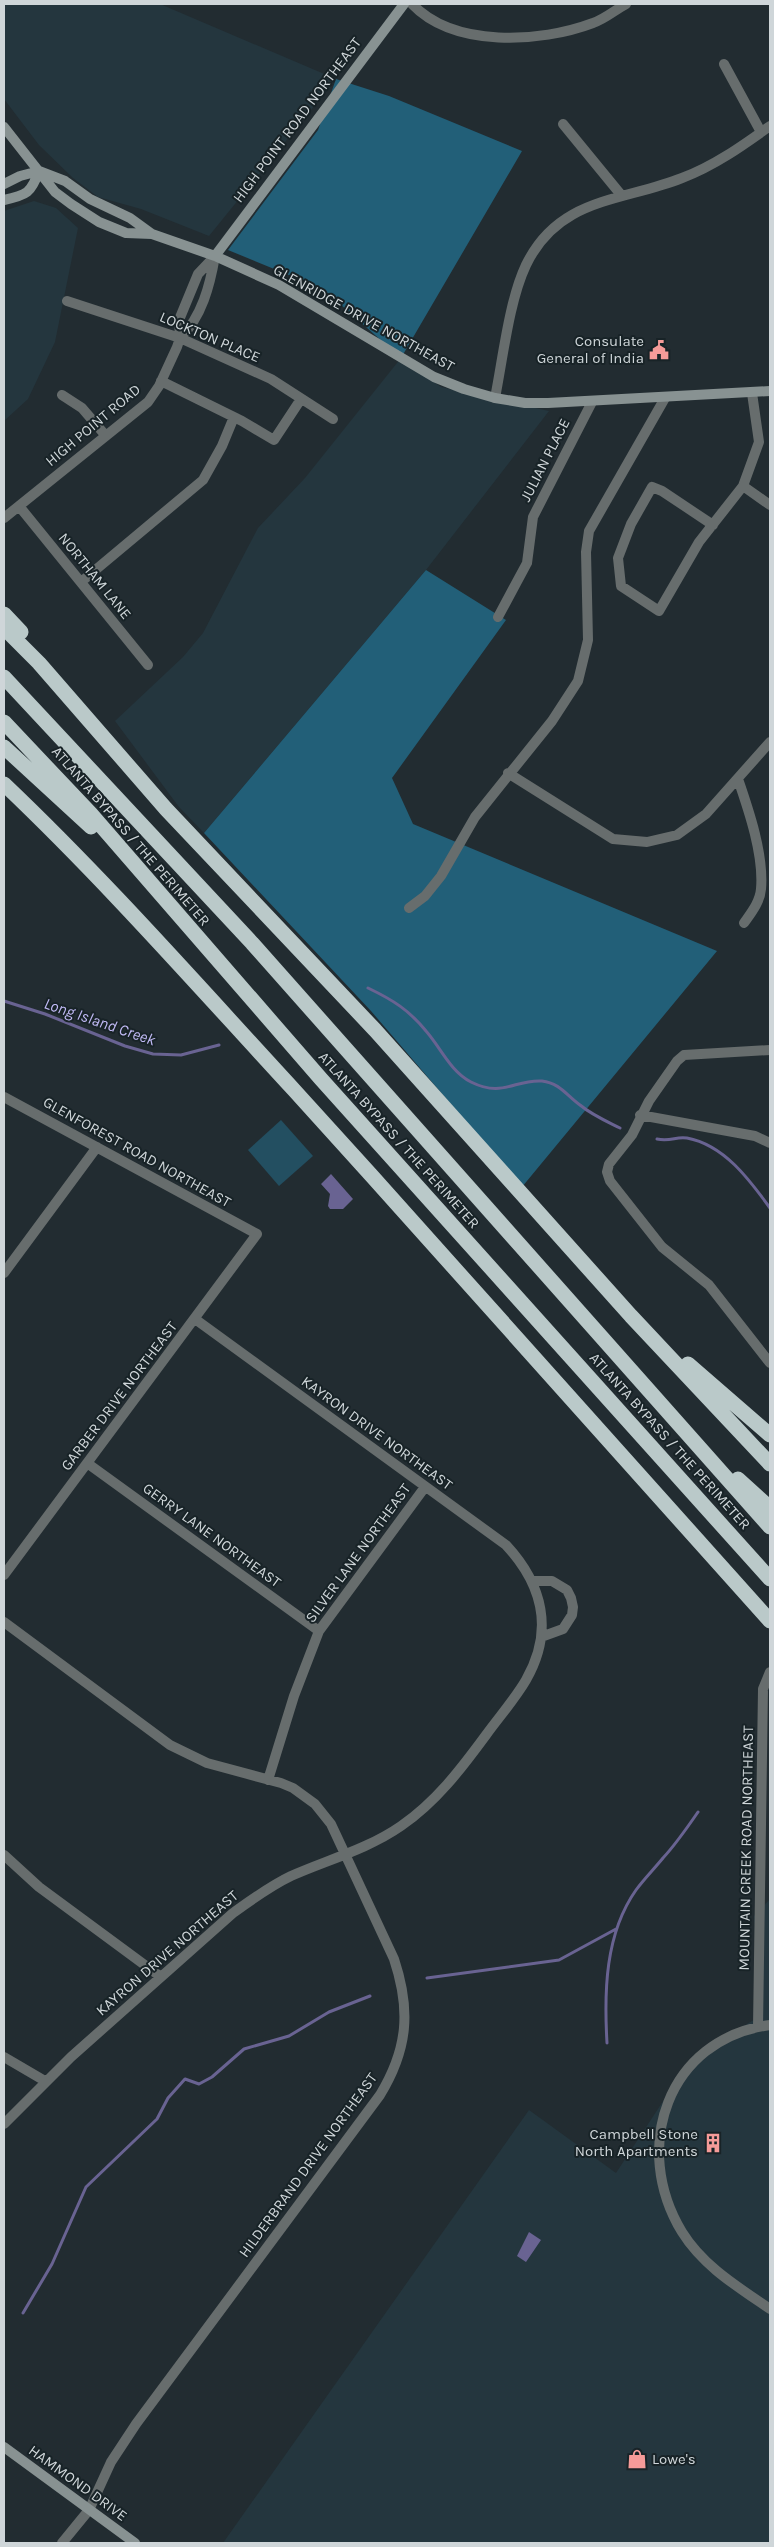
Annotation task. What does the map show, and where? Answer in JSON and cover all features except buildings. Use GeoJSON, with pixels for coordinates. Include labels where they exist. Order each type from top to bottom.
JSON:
{"type":"FeatureCollection","features":[{"type":"Feature","properties":{"kind":"highway"},"geometry":{"type":"LineString","coordinates":[[4,614],[72,692],[129,768]]}},
{"type":"Feature","properties":{"kind":"highway"},"geometry":{"type":"LineString","coordinates":[[4,628],[39,663],[129,768],[375,1030],[631,1316],[770,1464]]}},
{"type":"Feature","properties":{"kind":"highway","name":"ATLANTA BYPASS / THE PERIMETER"},"geometry":{"type":"LineString","coordinates":[[4,677],[252,943],[770,1527]]}},
{"type":"Feature","properties":{"kind":"highway","name":"ATLANTA BYPASS / THE PERIMETER"},"geometry":{"type":"LineString","coordinates":[[4,722],[91,814],[321,1079],[770,1579]]}},
{"type":"Feature","properties":{"kind":"highway"},"geometry":{"type":"LineString","coordinates":[[4,747],[156,889]]}},
{"type":"Feature","properties":{"kind":"highway"},"geometry":{"type":"LineString","coordinates":[[4,784],[54,832],[173,958],[365,1168],[770,1621]]}},
{"type":"Feature","properties":{"kind":"highway"},"geometry":{"type":"LineString","coordinates":[[631,1316],[770,1434]]}},
{"type":"Feature","properties":{"kind":"highway"},"geometry":{"type":"LineString","coordinates":[[692,1439],[770,1508]]}},
{"type":"Feature","properties":{"kind":"main road","name":"HIGH POINT ROAD NORTHEAST"},"geometry":{"type":"LineString","coordinates":[[215,256],[404,4]]}},
{"type":"Feature","properties":{"kind":"main road"},"geometry":{"type":"LineString","coordinates":[[4,127],[54,192],[99,222],[126,233],[152,234]]}},
{"type":"Feature","properties":{"kind":"main road"},"geometry":{"type":"LineString","coordinates":[[4,200],[21,196],[32,189],[39,171]]}},
{"type":"Feature","properties":{"kind":"main road"},"geometry":{"type":"LineString","coordinates":[[4,184],[20,176],[39,171],[64,181],[90,199],[130,218],[152,234]]}},
{"type":"Feature","properties":{"kind":"main road","name":"GLENRIDGE DRIVE NORTHEAST"},"geometry":{"type":"LineString","coordinates":[[152,234],[215,256],[310,303],[434,377],[464,390],[495,398],[525,403],[592,402],[770,391]]}},
{"type":"Feature","properties":{"kind":"main road","name":"HAMMOND DRIVE"},"geometry":{"type":"LineString","coordinates":[[4,2447],[135,2543]]}},
{"type":"Feature","properties":{"kind":"street"},"geometry":{"type":"LineString","coordinates":[[412,4],[424,16],[458,32],[507,38],[557,35],[595,23],[626,4]]}},
{"type":"Feature","properties":{"kind":"street"},"geometry":{"type":"LineString","coordinates":[[495,398],[517,292],[524,271],[534,251],[552,229],[571,215],[592,204],[684,177],[725,157],[766,129],[724,64]]}},
{"type":"Feature","properties":{"kind":"street"},"geometry":{"type":"LineString","coordinates":[[563,124],[622,196]]}},
{"type":"Feature","properties":{"kind":"street","name":"HIGH POINT ROAD"},"geometry":{"type":"LineString","coordinates":[[180,338],[179,320],[198,274],[215,256]]}},
{"type":"Feature","properties":{"kind":"street","name":"HIGH POINT ROAD"},"geometry":{"type":"LineString","coordinates":[[4,518],[148,402],[162,381],[180,338],[193,325],[211,280],[215,256]]}},
{"type":"Feature","properties":{"kind":"street","name":"LOCKTON PLACE"},"geometry":{"type":"LineString","coordinates":[[67,301],[180,338],[270,379],[333,419]]}},
{"type":"Feature","properties":{"kind":"street"},"geometry":{"type":"LineString","coordinates":[[162,381],[234,417],[274,440],[301,399]]}},
{"type":"Feature","properties":{"kind":"street"},"geometry":{"type":"LineString","coordinates":[[713,525],[662,491],[652,487],[631,524],[618,558],[621,586],[659,611],[700,542],[743,486],[759,442],[752,393]]}},
{"type":"Feature","properties":{"kind":"street"},"geometry":{"type":"LineString","coordinates":[[62,395],[82,408],[106,436]]}},
{"type":"Feature","properties":{"kind":"street"},"geometry":{"type":"LineString","coordinates":[[409,908],[426,896],[441,876],[475,817],[508,773],[552,721],[578,681],[588,640],[586,552],[589,531],[665,398]]}},
{"type":"Feature","properties":{"kind":"street","name":"JULIAN PLACE"},"geometry":{"type":"LineString","coordinates":[[498,617],[526,563],[533,517],[592,402]]}},
{"type":"Feature","properties":{"kind":"street"},"geometry":{"type":"LineString","coordinates":[[81,582],[203,480],[222,446],[234,417]]}},
{"type":"Feature","properties":{"kind":"street"},"geometry":{"type":"LineString","coordinates":[[743,486],[770,504]]}},
{"type":"Feature","properties":{"kind":"street","name":"NORTHAM LANE"},"geometry":{"type":"LineString","coordinates":[[19,506],[148,666]]}},
{"type":"Feature","properties":{"kind":"street"},"geometry":{"type":"LineString","coordinates":[[508,773],[613,839],[647,842],[677,835],[706,814],[770,742]]}},
{"type":"Feature","properties":{"kind":"street"},"geometry":{"type":"LineString","coordinates":[[738,779],[751,816],[760,867],[761,890],[754,910],[744,923]]}},
{"type":"Feature","properties":{"kind":"street"},"geometry":{"type":"LineString","coordinates":[[770,1050],[684,1055],[677,1061],[640,1116],[632,1135],[609,1164],[607,1172],[610,1181],[662,1247],[709,1285],[770,1363]]}},
{"type":"Feature","properties":{"kind":"street","name":"GLENFOREST ROAD NORTHEAST"},"geometry":{"type":"LineString","coordinates":[[4,1096],[257,1234]]}},
{"type":"Feature","properties":{"kind":"street"},"geometry":{"type":"LineString","coordinates":[[640,1116],[755,1136],[770,1143]]}},
{"type":"Feature","properties":{"kind":"street"},"geometry":{"type":"LineString","coordinates":[[4,1273],[97,1147]]}},
{"type":"Feature","properties":{"kind":"street","name":"GARBER DRIVE NORTHEAST"},"geometry":{"type":"LineString","coordinates":[[4,1575],[257,1234]]}},
{"type":"Feature","properties":{"kind":"street","name":"KAYRON DRIVE NORTHEAST"},"geometry":{"type":"LineString","coordinates":[[4,2124],[45,2081],[233,1913],[256,1896],[289,1877],[374,1842],[401,1826],[423,1809],[446,1787],[526,1681],[536,1660],[541,1637],[541,1608],[532,1581],[522,1562],[506,1545],[195,1318]]}},
{"type":"Feature","properties":{"kind":"street","name":"GERRY LANE NORTHEAST"},"geometry":{"type":"LineString","coordinates":[[87,1463],[319,1631]]}},
{"type":"Feature","properties":{"kind":"street","name":"SILVER LANE NORTHEAST"},"geometry":{"type":"LineString","coordinates":[[268,1780],[294,1696],[319,1631],[425,1487]]}},
{"type":"Feature","properties":{"kind":"street"},"geometry":{"type":"LineString","coordinates":[[532,1581],[552,1580],[560,1585],[571,1598],[572,1615],[563,1629],[541,1637]]}},
{"type":"Feature","properties":{"kind":"street","name":"HILDERBRAND DRIVE NORTHEAST"},"geometry":{"type":"LineString","coordinates":[[4,1622],[170,1745],[207,1763],[293,1788],[315,1804],[331,1824],[394,1959],[402,1982],[405,2024],[396,2066],[380,2095],[136,2424],[111,2462],[89,2510],[62,2543]]}},
{"type":"Feature","properties":{"kind":"street","name":"MOUNTAIN CREEK ROAD NORTHEAST"},"geometry":{"type":"LineString","coordinates":[[758,2027],[763,1689],[770,1672]]}},
{"type":"Feature","properties":{"kind":"street"},"geometry":{"type":"LineString","coordinates":[[4,1854],[39,1887],[161,1977]]}},
{"type":"Feature","properties":{"kind":"street"},"geometry":{"type":"LineString","coordinates":[[770,2025],[742,2032],[714,2046],[696,2060],[681,2078],[666,2106],[658,2136],[658,2152],[667,2199],[682,2233],[702,2257],[725,2279],[770,2309]]}},
{"type":"Feature","properties":{"kind":"street"},"geometry":{"type":"LineString","coordinates":[[4,2058],[45,2081]]}},
{"type":"Feature","properties":{"kind":"shaded area"},"geometry":{"type":"Polygon","coordinates":[[[4,4],[160,4],[336,79],[209,236],[141,209],[98,197],[73,178],[39,145],[4,99],[4,4]]]}},
{"type":"Feature","properties":{"kind":"shaded area"},"geometry":{"type":"Polygon","coordinates":[[[336,79],[389,96],[522,151],[401,358],[323,289],[228,250],[318,130],[336,79]]]}},
{"type":"Feature","properties":{"kind":"shaded area"},"geometry":{"type":"Polygon","coordinates":[[[34,201],[56,208],[78,228],[55,342],[28,399],[4,421],[4,211],[34,201]]]}},
{"type":"Feature","properties":{"kind":"shaded area"},"geometry":{"type":"Polygon","coordinates":[[[401,358],[441,387],[549,411],[426,570],[204,833],[179,807],[115,721],[183,657],[203,633],[258,528],[305,478],[401,358]]]}},
{"type":"Feature","properties":{"kind":"shaded area"},"geometry":{"type":"Polygon","coordinates":[[[426,570],[506,620],[392,778],[413,824],[717,951],[522,1187],[371,1011],[204,833],[426,570]]]}},
{"type":"Feature","properties":{"kind":"shaded area"},"geometry":{"type":"Polygon","coordinates":[[[281,1120],[313,1156],[279,1186],[248,1150],[281,1120]]]}},
{"type":"Feature","properties":{"kind":"shaded area"},"geometry":{"type":"Polygon","coordinates":[[[331,1174],[353,1199],[343,1209],[330,1209],[328,1206],[330,1194],[321,1184],[331,1174]]]}},
{"type":"Feature","properties":{"kind":"shaded area"},"geometry":{"type":"Polygon","coordinates":[[[770,1899],[770,2543],[223,2543],[529,2110],[616,2173],[692,2057],[762,2015],[754,1916],[770,1899]]]}},
{"type":"Feature","properties":{"kind":"shaded area"},"geometry":{"type":"Polygon","coordinates":[[[529,2232],[541,2240],[526,2262],[517,2256],[529,2232]]]}},
{"type":"Feature","properties":{"kind":"waterway","name":"Long Island Creek"},"geometry":{"type":"LineString","coordinates":[[368,988],[393,1001],[407,1011],[420,1024],[451,1066],[471,1082],[492,1088],[508,1087],[533,1081],[548,1082],[559,1087],[589,1112],[620,1128]]}},
{"type":"Feature","properties":{"kind":"waterway","name":"Long Island Creek"},"geometry":{"type":"LineString","coordinates":[[4,1001],[45,1014],[125,1046],[153,1054],[181,1055],[219,1045]]}},
{"type":"Feature","properties":{"kind":"waterway","name":"Long Island Creek"},"geometry":{"type":"LineString","coordinates":[[657,1139],[687,1138],[713,1148],[744,1175],[770,1208]]}},
{"type":"Feature","properties":{"kind":"waterway"},"geometry":{"type":"LineString","coordinates":[[607,2043],[607,1984],[612,1944],[618,1925],[636,1890],[686,1830],[698,1812]]}},
{"type":"Feature","properties":{"kind":"waterway"},"geometry":{"type":"LineString","coordinates":[[427,1978],[559,1960],[616,1929]]}},
{"type":"Feature","properties":{"kind":"waterway"},"geometry":{"type":"LineString","coordinates":[[23,2313],[52,2264],[86,2187],[157,2119],[168,2098],[185,2079],[199,2084],[212,2077],[244,2049],[289,2036],[329,2012],[370,1996]]}},
{"type":"Feature","properties":{"kind":"place","name":"Consulate General of India"},"geometry":{"type":"Point","coordinates":[659,350]}},
{"type":"Feature","properties":{"kind":"place","name":"Campbell Stone North Apartments"},"geometry":{"type":"Point","coordinates":[713,2143]}},
{"type":"Feature","properties":{"kind":"place","name":"Lowe's"},"geometry":{"type":"Point","coordinates":[637,2459]}}]}
